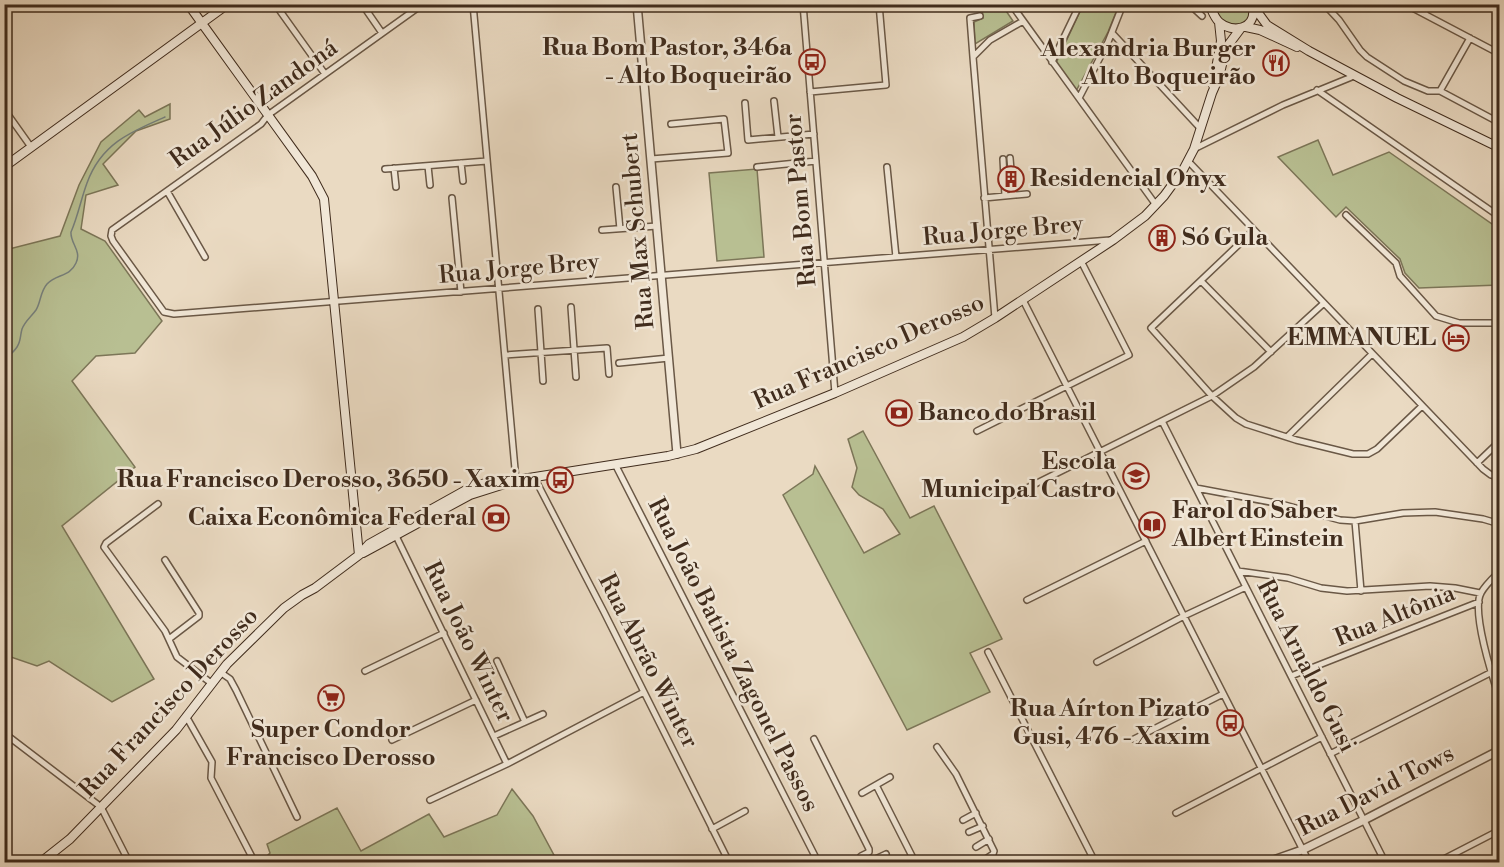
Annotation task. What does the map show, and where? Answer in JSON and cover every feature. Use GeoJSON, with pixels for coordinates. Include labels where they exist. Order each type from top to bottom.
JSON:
{"type":"FeatureCollection","features":[{"type":"Feature","properties":{"kind":"main road"},"geometry":{"type":"LineString","coordinates":[[188,4],[312,176],[324,199],[359,555]]}},
{"type":"Feature","properties":{"kind":"main road"},"geometry":{"type":"LineString","coordinates":[[4,167],[228,4]]}},
{"type":"Feature","properties":{"kind":"main road"},"geometry":{"type":"LineString","coordinates":[[1252,5],[1271,28],[1309,51],[1354,76],[1500,148]]}},
{"type":"Feature","properties":{"kind":"main road","name":"Rua Francisco Derosso"},"geometry":{"type":"LineString","coordinates":[[1212,93],[1220,77],[1228,45],[1253,20],[1252,5]]}},
{"type":"Feature","properties":{"kind":"main road"},"geometry":{"type":"LineString","coordinates":[[1211,6],[1219,22],[1233,28],[1260,30],[1288,44],[1309,51]]}},
{"type":"Feature","properties":{"kind":"main road","name":"Rua Francisco Derosso"},"geometry":{"type":"LineString","coordinates":[[359,555],[369,544],[473,486],[499,480],[516,480],[677,454],[704,446],[835,393],[963,337],[995,318],[1113,240],[1156,205],[1172,187],[1188,161],[1202,129],[1212,93],[1221,40],[1219,22]]}},
{"type":"Feature","properties":{"kind":"main road","name":"Rua Francisco Derosso"},"geometry":{"type":"LineString","coordinates":[[41,862],[70,839],[176,730],[220,672],[284,608],[359,555],[478,491],[516,480]]}},
{"type":"Feature","properties":{"kind":"street"},"geometry":{"type":"LineString","coordinates":[[275,4],[325,74]]}},
{"type":"Feature","properties":{"kind":"street"},"geometry":{"type":"LineString","coordinates":[[362,4],[382,33]]}},
{"type":"Feature","properties":{"kind":"street","name":"Rua Júlio Zandoná"},"geometry":{"type":"LineString","coordinates":[[111,236],[114,229],[423,4]]}},
{"type":"Feature","properties":{"kind":"street"},"geometry":{"type":"LineString","coordinates":[[473,4],[516,480]]}},
{"type":"Feature","properties":{"kind":"street","name":"Rua Max Schubert"},"geometry":{"type":"LineString","coordinates":[[637,4],[677,454]]}},
{"type":"Feature","properties":{"kind":"street","name":"Rua Bom Pastor"},"geometry":{"type":"LineString","coordinates":[[803,4],[835,393]]}},
{"type":"Feature","properties":{"kind":"street"},"geometry":{"type":"LineString","coordinates":[[810,92],[886,85],[879,4]]}},
{"type":"Feature","properties":{"kind":"street"},"geometry":{"type":"LineString","coordinates":[[1011,4],[1156,205]]}},
{"type":"Feature","properties":{"kind":"street"},"geometry":{"type":"LineString","coordinates":[[1052,62],[1080,4]]}},
{"type":"Feature","properties":{"kind":"street"},"geometry":{"type":"LineString","coordinates":[[1079,98],[1112,33],[1123,4]]}},
{"type":"Feature","properties":{"kind":"street"},"geometry":{"type":"LineString","coordinates":[[1189,4],[1202,16]]}},
{"type":"Feature","properties":{"kind":"street"},"geometry":{"type":"LineString","coordinates":[[1324,4],[1346,28],[1362,54],[1404,81],[1428,91],[1440,91],[1500,123]]}},
{"type":"Feature","properties":{"kind":"street"},"geometry":{"type":"LineString","coordinates":[[1405,4],[1500,54]]}},
{"type":"Feature","properties":{"kind":"street"},"geometry":{"type":"LineString","coordinates":[[1424,14],[1429,4]]}},
{"type":"Feature","properties":{"kind":"street"},"geometry":{"type":"LineString","coordinates":[[980,16],[970,18],[995,318]]}},
{"type":"Feature","properties":{"kind":"street"},"geometry":{"type":"LineString","coordinates":[[973,57],[990,40],[1023,21]]}},
{"type":"Feature","properties":{"kind":"street"},"geometry":{"type":"LineString","coordinates":[[1112,33],[1202,129]]}},
{"type":"Feature","properties":{"kind":"street"},"geometry":{"type":"LineString","coordinates":[[1440,91],[1470,38]]}},
{"type":"Feature","properties":{"kind":"street"},"geometry":{"type":"LineString","coordinates":[[1194,149],[1253,119],[1354,76]]}},
{"type":"Feature","properties":{"kind":"street"},"geometry":{"type":"LineString","coordinates":[[1317,90],[1500,218]]}},
{"type":"Feature","properties":{"kind":"street"},"geometry":{"type":"LineString","coordinates":[[774,101],[778,137]]}},
{"type":"Feature","properties":{"kind":"street"},"geometry":{"type":"LineString","coordinates":[[745,103],[748,140],[814,134]]}},
{"type":"Feature","properties":{"kind":"street"},"geometry":{"type":"LineString","coordinates":[[4,110],[31,147]]}},
{"type":"Feature","properties":{"kind":"street"},"geometry":{"type":"LineString","coordinates":[[651,159],[728,153],[724,119],[671,124]]}},
{"type":"Feature","properties":{"kind":"street"},"geometry":{"type":"LineString","coordinates":[[1010,158],[1013,195]]}},
{"type":"Feature","properties":{"kind":"street"},"geometry":{"type":"LineString","coordinates":[[1003,159],[1005,196]]}},
{"type":"Feature","properties":{"kind":"street"},"geometry":{"type":"LineString","coordinates":[[385,169],[487,161]]}},
{"type":"Feature","properties":{"kind":"street"},"geometry":{"type":"LineString","coordinates":[[757,166],[816,161]]}},
{"type":"Feature","properties":{"kind":"street"},"geometry":{"type":"LineString","coordinates":[[1188,161],[1486,472],[1500,478]]}},
{"type":"Feature","properties":{"kind":"street"},"geometry":{"type":"LineString","coordinates":[[461,163],[463,181]]}},
{"type":"Feature","properties":{"kind":"street"},"geometry":{"type":"LineString","coordinates":[[428,166],[430,185]]}},
{"type":"Feature","properties":{"kind":"street"},"geometry":{"type":"LineString","coordinates":[[887,167],[896,257]]}},
{"type":"Feature","properties":{"kind":"street"},"geometry":{"type":"LineString","coordinates":[[394,168],[396,188]]}},
{"type":"Feature","properties":{"kind":"street"},"geometry":{"type":"LineString","coordinates":[[616,187],[620,229]]}},
{"type":"Feature","properties":{"kind":"street"},"geometry":{"type":"LineString","coordinates":[[167,191],[205,257]]}},
{"type":"Feature","properties":{"kind":"street"},"geometry":{"type":"LineString","coordinates":[[984,198],[1027,194]]}},
{"type":"Feature","properties":{"kind":"street"},"geometry":{"type":"LineString","coordinates":[[452,198],[461,292]]}},
{"type":"Feature","properties":{"kind":"street"},"geometry":{"type":"LineString","coordinates":[[1346,215],[1396,263],[1400,276],[1436,316],[1459,323],[1500,323]]}},
{"type":"Feature","properties":{"kind":"street"},"geometry":{"type":"LineString","coordinates":[[602,231],[657,225]]}},
{"type":"Feature","properties":{"kind":"street"},"geometry":{"type":"LineString","coordinates":[[1254,231],[1151,328],[1212,396],[1241,421],[1353,453],[1368,454],[1377,449],[1422,406]]}},
{"type":"Feature","properties":{"kind":"street","name":"Rua Jorge Brey"},"geometry":{"type":"LineString","coordinates":[[111,236],[131,267],[167,314],[1113,240]]}},
{"type":"Feature","properties":{"kind":"street"},"geometry":{"type":"LineString","coordinates":[[977,431],[1129,355],[1082,261]]}},
{"type":"Feature","properties":{"kind":"street"},"geometry":{"type":"LineString","coordinates":[[1201,281],[1271,352]]}},
{"type":"Feature","properties":{"kind":"street"},"geometry":{"type":"LineString","coordinates":[[1023,300],[1309,862]]}},
{"type":"Feature","properties":{"kind":"street"},"geometry":{"type":"LineString","coordinates":[[1014,495],[1212,396],[1242,376],[1271,352],[1324,303]]}},
{"type":"Feature","properties":{"kind":"street"},"geometry":{"type":"LineString","coordinates":[[572,307],[576,377]]}},
{"type":"Feature","properties":{"kind":"street"},"geometry":{"type":"LineString","coordinates":[[538,309],[543,381]]}},
{"type":"Feature","properties":{"kind":"street"},"geometry":{"type":"LineString","coordinates":[[505,355],[607,348],[609,374]]}},
{"type":"Feature","properties":{"kind":"street"},"geometry":{"type":"LineString","coordinates":[[1288,436],[1372,354]]}},
{"type":"Feature","properties":{"kind":"street"},"geometry":{"type":"LineString","coordinates":[[619,363],[669,358]]}},
{"type":"Feature","properties":{"kind":"street","name":"Rua Arnaldo Gusi"},"geometry":{"type":"LineString","coordinates":[[1162,421],[1385,862]]}},
{"type":"Feature","properties":{"kind":"street"},"geometry":{"type":"LineString","coordinates":[[1477,462],[1500,441]]}},
{"type":"Feature","properties":{"kind":"street","name":"Rua João Batista Zagonel Passos"},"geometry":{"type":"LineString","coordinates":[[615,464],[818,862]]}},
{"type":"Feature","properties":{"kind":"street","name":"Rua Abrão Winter"},"geometry":{"type":"LineString","coordinates":[[534,477],[729,862]]}},
{"type":"Feature","properties":{"kind":"street"},"geometry":{"type":"LineString","coordinates":[[1196,488],[1281,504],[1340,520],[1354,521],[1403,513],[1435,512],[1474,517],[1500,524]]}},
{"type":"Feature","properties":{"kind":"street"},"geometry":{"type":"LineString","coordinates":[[158,504],[106,543],[104,547],[169,639],[177,657],[212,683]]}},
{"type":"Feature","properties":{"kind":"street"},"geometry":{"type":"LineString","coordinates":[[1354,521],[1361,591]]}},
{"type":"Feature","properties":{"kind":"street","name":"Rua João Winter"},"geometry":{"type":"LineString","coordinates":[[396,536],[507,764]]}},
{"type":"Feature","properties":{"kind":"street"},"geometry":{"type":"LineString","coordinates":[[1027,600],[1146,541]]}},
{"type":"Feature","properties":{"kind":"street"},"geometry":{"type":"LineString","coordinates":[[165,560],[199,613],[169,639]]}},
{"type":"Feature","properties":{"kind":"street"},"geometry":{"type":"LineString","coordinates":[[1238,571],[1288,578],[1321,588],[1347,591],[1430,586],[1480,593]]}},
{"type":"Feature","properties":{"kind":"street"},"geometry":{"type":"LineString","coordinates":[[1500,571],[1480,593],[1479,602],[1483,642],[1490,673],[1500,700]]}},
{"type":"Feature","properties":{"kind":"street"},"geometry":{"type":"LineString","coordinates":[[1097,662],[1246,586]]}},
{"type":"Feature","properties":{"kind":"street","name":"Rua Altônia"},"geometry":{"type":"LineString","coordinates":[[1291,676],[1479,602]]}},
{"type":"Feature","properties":{"kind":"street"},"geometry":{"type":"LineString","coordinates":[[364,671],[444,633]]}},
{"type":"Feature","properties":{"kind":"street"},"geometry":{"type":"LineString","coordinates":[[988,652],[1095,862]]}},
{"type":"Feature","properties":{"kind":"street"},"geometry":{"type":"LineString","coordinates":[[496,661],[525,722]]}},
{"type":"Feature","properties":{"kind":"street"},"geometry":{"type":"LineString","coordinates":[[220,672],[233,684],[297,817]]}},
{"type":"Feature","properties":{"kind":"street"},"geometry":{"type":"LineString","coordinates":[[1330,754],[1490,673]]}},
{"type":"Feature","properties":{"kind":"street"},"geometry":{"type":"LineString","coordinates":[[430,800],[507,764],[644,692]]}},
{"type":"Feature","properties":{"kind":"street"},"geometry":{"type":"LineString","coordinates":[[1134,739],[1223,694]]}},
{"type":"Feature","properties":{"kind":"street"},"geometry":{"type":"LineString","coordinates":[[392,740],[476,700]]}},
{"type":"Feature","properties":{"kind":"street"},"geometry":{"type":"LineString","coordinates":[[494,736],[543,714]]}},
{"type":"Feature","properties":{"kind":"street"},"geometry":{"type":"LineString","coordinates":[[186,716],[212,762],[211,778],[253,859]]}},
{"type":"Feature","properties":{"kind":"street"},"geometry":{"type":"LineString","coordinates":[[4,733],[101,807],[129,862]]}},
{"type":"Feature","properties":{"kind":"street"},"geometry":{"type":"LineString","coordinates":[[1176,813],[1322,737]]}},
{"type":"Feature","properties":{"kind":"street"},"geometry":{"type":"LineString","coordinates":[[814,739],[869,849],[869,852],[861,856],[864,862]]}},
{"type":"Feature","properties":{"kind":"street"},"geometry":{"type":"LineString","coordinates":[[937,747],[956,774],[989,839],[994,854],[981,862]]}},
{"type":"Feature","properties":{"kind":"street","name":"Rua David Tows"},"geometry":{"type":"LineString","coordinates":[[1268,862],[1302,850],[1500,750]]}},
{"type":"Feature","properties":{"kind":"street"},"geometry":{"type":"LineString","coordinates":[[862,794],[890,777]]}},
{"type":"Feature","properties":{"kind":"street"},"geometry":{"type":"LineString","coordinates":[[876,785],[915,862]]}},
{"type":"Feature","properties":{"kind":"street"},"geometry":{"type":"LineString","coordinates":[[712,828],[745,811]]}},
{"type":"Feature","properties":{"kind":"street"},"geometry":{"type":"LineString","coordinates":[[963,820],[976,813]]}},
{"type":"Feature","properties":{"kind":"street"},"geometry":{"type":"LineString","coordinates":[[969,832],[982,826]]}},
{"type":"Feature","properties":{"kind":"street"},"geometry":{"type":"LineString","coordinates":[[1438,862],[1500,830]]}},
{"type":"Feature","properties":{"kind":"street"},"geometry":{"type":"LineString","coordinates":[[976,847],[989,839]]}},
{"type":"Feature","properties":{"kind":"street"},"geometry":{"type":"LineString","coordinates":[[869,862],[886,854]]}},
{"type":"Feature","properties":{"kind":"green space"},"geometry":{"type":"Polygon","coordinates":[[[1002,5],[1013,21],[975,44],[974,22],[983,18],[982,9],[1002,5]]]}},
{"type":"Feature","properties":{"kind":"green space"},"geometry":{"type":"Polygon","coordinates":[[[1083,5],[1119,5],[1108,32],[1076,91],[1056,63],[1083,5]]]}},
{"type":"Feature","properties":{"kind":"green space"},"geometry":{"type":"Polygon","coordinates":[[[1215,5],[1249,5],[1251,10],[1248,21],[1236,24],[1226,23],[1218,16],[1215,5]]]}},
{"type":"Feature","properties":{"kind":"green space"},"geometry":{"type":"Polygon","coordinates":[[[170,104],[170,119],[136,131],[103,164],[118,185],[86,195],[81,229],[105,241],[162,321],[135,353],[96,356],[72,381],[135,467],[62,526],[154,679],[112,702],[49,661],[37,666],[5,655],[5,250],[60,236],[79,185],[101,142],[139,110],[145,117],[170,104]]]}},
{"type":"Feature","properties":{"kind":"green space"},"geometry":{"type":"Polygon","coordinates":[[[1318,140],[1333,175],[1389,152],[1499,229],[1499,285],[1419,288],[1405,273],[1400,259],[1346,207],[1336,217],[1278,157],[1318,140]]]}},
{"type":"Feature","properties":{"kind":"green space"},"geometry":{"type":"Polygon","coordinates":[[[757,169],[764,257],[717,261],[709,173],[757,169]]]}},
{"type":"Feature","properties":{"kind":"green space"},"geometry":{"type":"Polygon","coordinates":[[[863,431],[910,518],[934,506],[1002,639],[970,653],[990,692],[907,730],[783,495],[813,474],[815,466],[864,553],[900,534],[883,509],[859,495],[852,487],[857,468],[848,439],[863,431]]]}},
{"type":"Feature","properties":{"kind":"green space"},"geometry":{"type":"Polygon","coordinates":[[[512,789],[533,816],[554,855],[561,862],[261,862],[270,853],[267,844],[337,808],[361,851],[429,814],[444,837],[497,815],[512,789]]]}},
{"type":"Feature","properties":{"kind":"waterway"},"geometry":{"type":"LineString","coordinates":[[4,361],[18,345],[23,326],[36,310],[45,287],[51,281],[70,271],[76,263],[78,255],[71,232],[87,183],[100,158],[129,134],[165,117]]}},
{"type":"Feature","properties":{"kind":"place","name":"Rua Bom Pastor, 346a - Alto Boqueirão"},"geometry":{"type":"Point","coordinates":[812,62]}},
{"type":"Feature","properties":{"kind":"place","name":"Alexandria Burger Alto Boqueirão"},"geometry":{"type":"Point","coordinates":[1276,63]}},
{"type":"Feature","properties":{"kind":"place","name":"Residencial Onyx"},"geometry":{"type":"Point","coordinates":[1011,179]}},
{"type":"Feature","properties":{"kind":"place","name":"Só Gula"},"geometry":{"type":"Point","coordinates":[1162,238]}},
{"type":"Feature","properties":{"kind":"place","name":"EMMANUEL"},"geometry":{"type":"Point","coordinates":[1456,338]}},
{"type":"Feature","properties":{"kind":"place","name":"Banco do Brasil"},"geometry":{"type":"Point","coordinates":[899,413]}},
{"type":"Feature","properties":{"kind":"place","name":"Escola Municipal Castro"},"geometry":{"type":"Point","coordinates":[1136,476]}},
{"type":"Feature","properties":{"kind":"place","name":"Rua Francisco Derosso, 3650 - Xaxim"},"geometry":{"type":"Point","coordinates":[560,480]}},
{"type":"Feature","properties":{"kind":"place","name":"Caixa Econômica Federal"},"geometry":{"type":"Point","coordinates":[496,518]}},
{"type":"Feature","properties":{"kind":"place","name":"Farol do Saber Albert Einstein"},"geometry":{"type":"Point","coordinates":[1152,525]}},
{"type":"Feature","properties":{"kind":"place","name":"Super Condor Francisco Derosso"},"geometry":{"type":"Point","coordinates":[331,698]}},
{"type":"Feature","properties":{"kind":"place","name":"Rua Aírton Pizato Gusi, 476 - Xaxim"},"geometry":{"type":"Point","coordinates":[1230,723]}}]}
